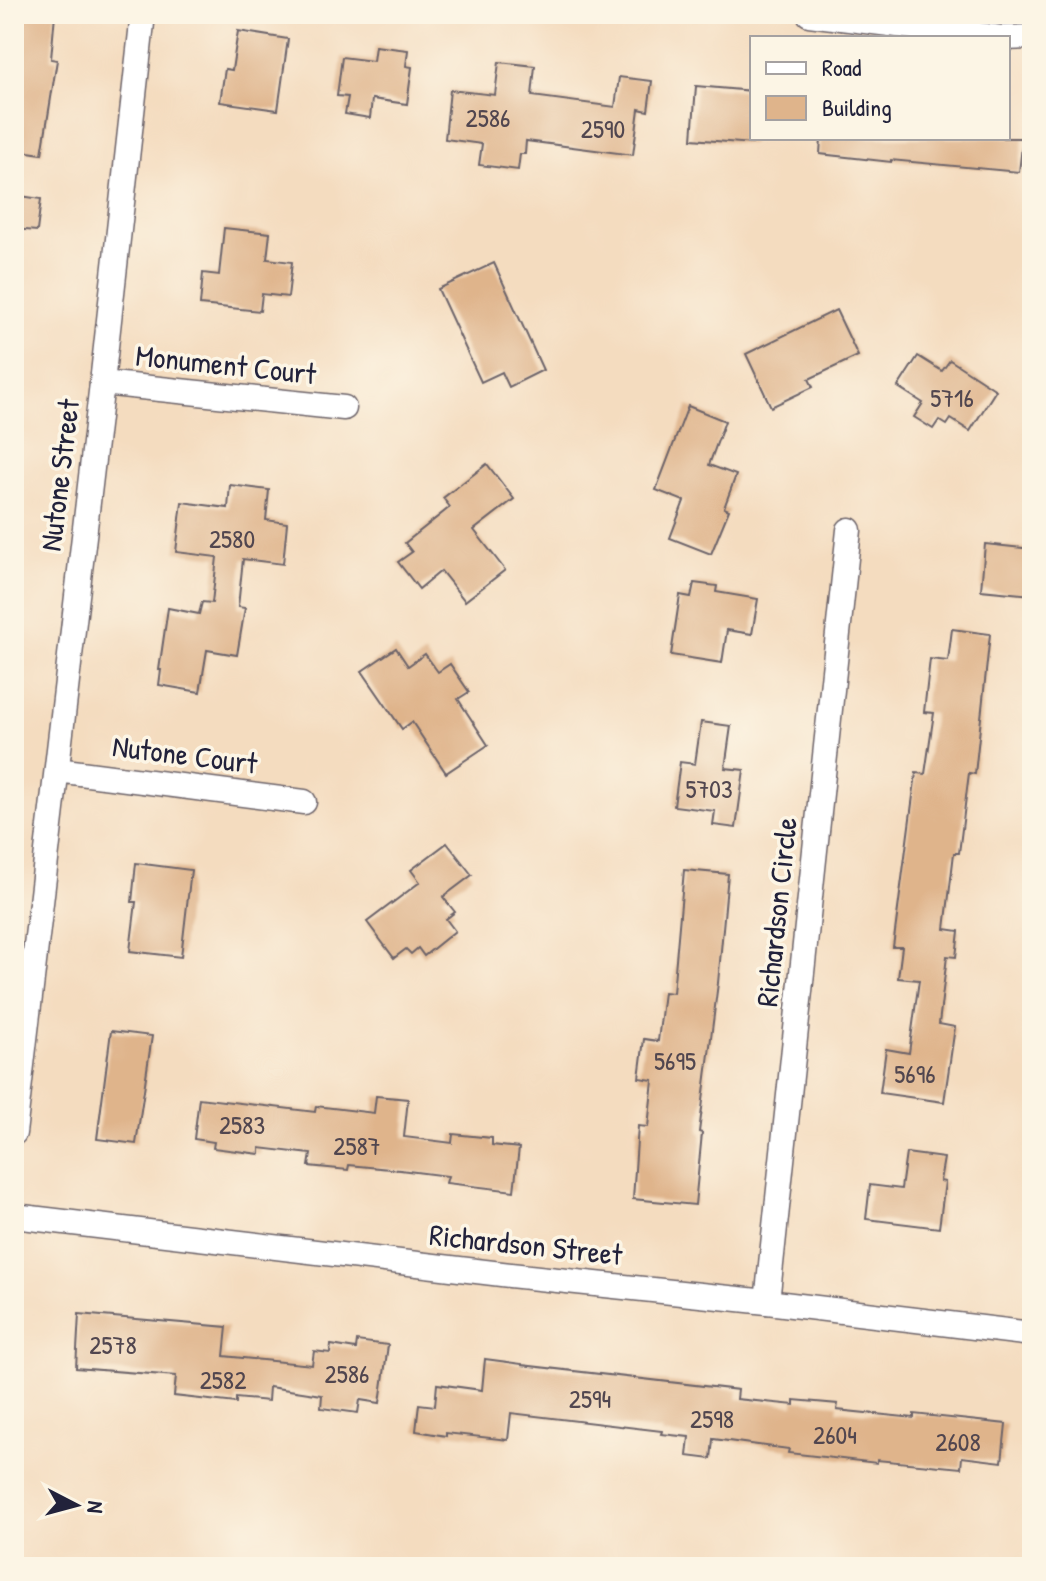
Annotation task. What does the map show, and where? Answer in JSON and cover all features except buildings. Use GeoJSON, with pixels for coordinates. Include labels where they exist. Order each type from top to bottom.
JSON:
{"type":"FeatureCollection","features":[{"type":"Feature","properties":{"kind":"street","name":"Nutone Street"},"geometry":{"type":"LineString","coordinates":[[14,1133],[143,14]]}},
{"type":"Feature","properties":{"kind":"street"},"geometry":{"type":"LineString","coordinates":[[809,14],[986,36]]}},
{"type":"Feature","properties":{"kind":"street"},"geometry":{"type":"LineString","coordinates":[[1010,38],[1032,37]]}},
{"type":"Feature","properties":{"kind":"street","name":"Monument Court"},"geometry":{"type":"LineString","coordinates":[[102,383],[344,408]]}},
{"type":"Feature","properties":{"kind":"street","name":"Richardson Circle"},"geometry":{"type":"LineString","coordinates":[[767,1302],[849,530]]}},
{"type":"Feature","properties":{"kind":"street","name":"Nutone Court"},"geometry":{"type":"LineString","coordinates":[[57,770],[304,802]]}},
{"type":"Feature","properties":{"kind":"street","name":"Richardson Street"},"geometry":{"type":"LineString","coordinates":[[14,1216],[1032,1334]]}}]}
